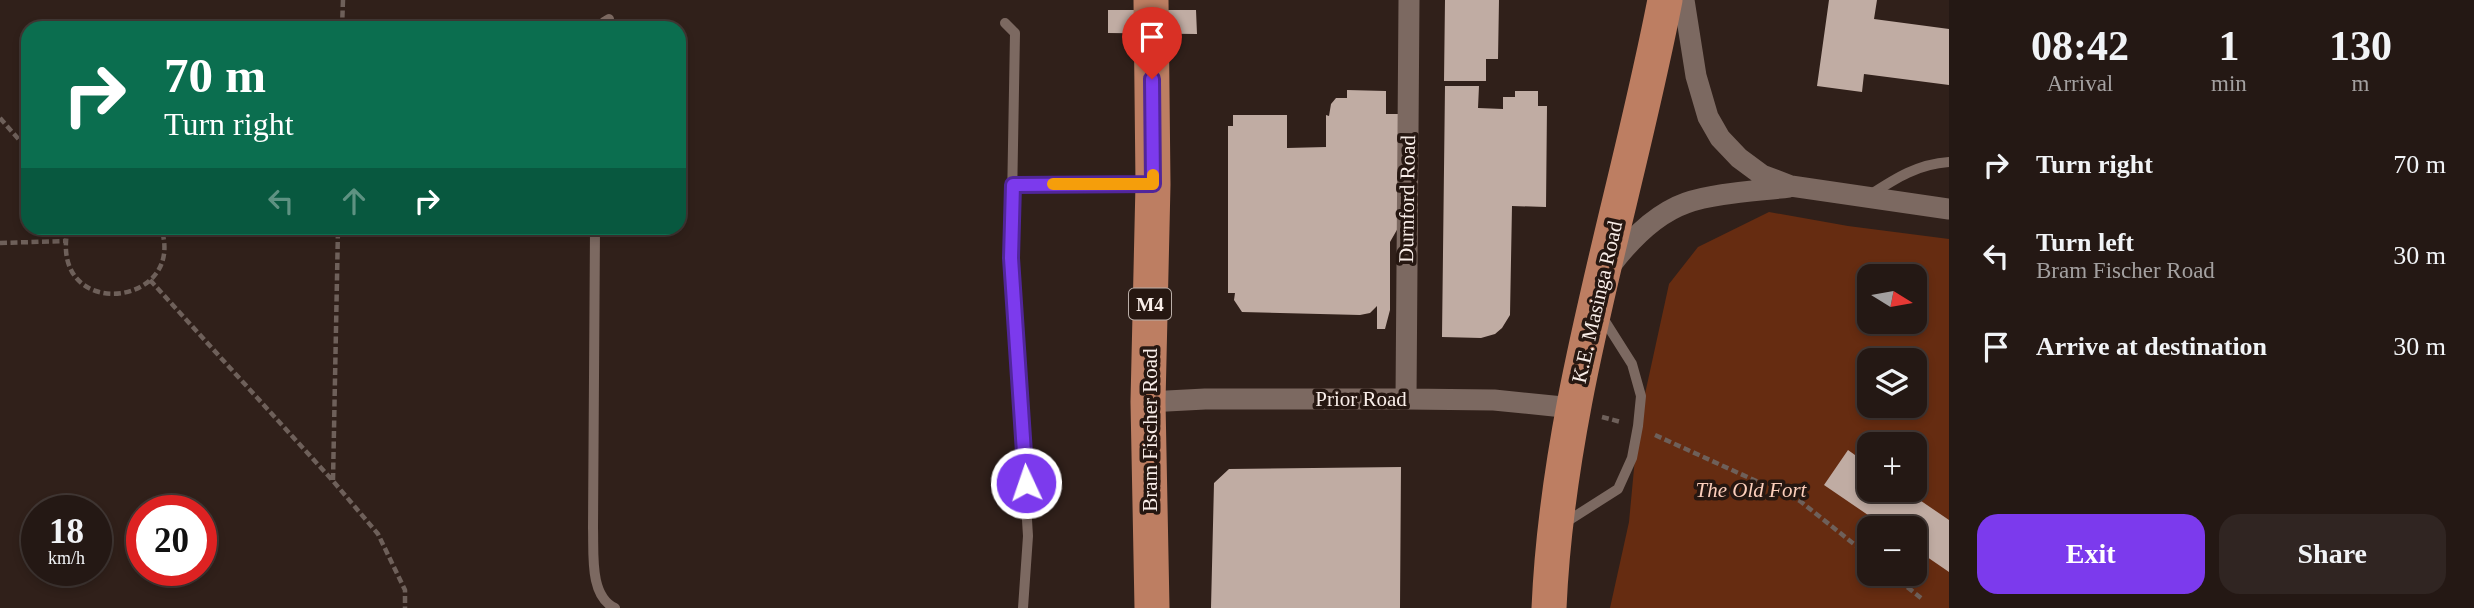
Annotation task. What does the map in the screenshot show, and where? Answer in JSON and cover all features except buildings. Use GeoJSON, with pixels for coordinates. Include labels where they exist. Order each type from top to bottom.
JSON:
{"type":"FeatureCollection","features":[{"type":"Feature","properties":{"kind":"highway","name":"Bram Fischer Road"},"geometry":{"type":"LineString","coordinates":[[1151,0],[1153,184],[1148,402],[1152,608]]}},
{"type":"Feature","properties":{"kind":"highway","name":"K.E. Masinga Road"},"geometry":{"type":"LineString","coordinates":[[1549,608],[1554,528],[1573,408],[1649,81],[1665,0]]}},
{"type":"Feature","properties":{"kind":"street","name":"Durnford Road"},"geometry":{"type":"LineString","coordinates":[[1406,399],[1409,0]]}},
{"type":"Feature","properties":{"kind":"street"},"geometry":{"type":"LineString","coordinates":[[1684,0],[1696,76],[1708,117],[1720,138],[1739,158],[1762,175],[1791,186],[1949,208]]}},
{"type":"Feature","properties":{"kind":"street"},"geometry":{"type":"LineString","coordinates":[[1599,291],[1630,240],[1659,217],[1686,203],[1791,186]]}},
{"type":"Feature","properties":{"kind":"street","name":"Prior Road"},"geometry":{"type":"LineString","coordinates":[[1148,402],[1205,399],[1494,400],[1573,408]]}},
{"type":"Feature","properties":{"kind":"lane"},"geometry":{"type":"LineString","coordinates":[[1005,23],[1015,33],[1011,258],[1028,536],[1023,608]]}},
{"type":"Feature","properties":{"kind":"lane"},"geometry":{"type":"LineString","coordinates":[[1868,196],[1905,172],[1930,163],[1949,162]]}},
{"type":"Feature","properties":{"kind":"lane"},"geometry":{"type":"LineString","coordinates":[[1013,185],[1153,184]]}},
{"type":"Feature","properties":{"kind":"lane"},"geometry":{"type":"LineString","coordinates":[[595,235],[593,528],[596,578],[601,596],[615,608]]}},
{"type":"Feature","properties":{"kind":"lane"},"geometry":{"type":"LineString","coordinates":[[1554,528],[1618,489],[1632,458],[1641,396],[1632,364],[1599,291]]}},
{"type":"Feature","properties":{"kind":"path"},"geometry":{"type":"LineString","coordinates":[[342,21],[343,0]]}},
{"type":"Feature","properties":{"kind":"path"},"geometry":{"type":"LineString","coordinates":[[0,118],[21,142]]}},
{"type":"Feature","properties":{"kind":"path"},"geometry":{"type":"LineString","coordinates":[[66,235],[70,266],[76,277],[94,290],[108,295],[133,292],[150,280],[163,258],[163,235]]}},
{"type":"Feature","properties":{"kind":"path"},"geometry":{"type":"LineString","coordinates":[[333,481],[338,235]]}},
{"type":"Feature","properties":{"kind":"path"},"geometry":{"type":"LineString","coordinates":[[0,243],[65,241]]}},
{"type":"Feature","properties":{"kind":"path"},"geometry":{"type":"LineString","coordinates":[[150,280],[378,534],[405,590],[405,608]]}},
{"type":"Feature","properties":{"kind":"path"},"geometry":{"type":"LineString","coordinates":[[1573,408],[1638,426],[1800,501],[1857,546]]}},
{"type":"Feature","properties":{"kind":"path"},"geometry":{"type":"LineString","coordinates":[[1906,586],[1921,598]]}},
{"type":"Feature","properties":{"kind":"green space","name":"The Old Fort"},"geometry":{"type":"Polygon","coordinates":[[[1769,212],[1848,226],[1949,239],[1949,608],[1610,608],[1629,522],[1638,426],[1669,284],[1698,247],[1769,212]]]}},
{"type":"Feature","properties":{"kind":"slow traffic"},"geometry":{"type":"LineString","coordinates":[[1053,184],[1153,184],[1153,175]]}},
{"type":"Feature","properties":{"kind":"route"},"geometry":{"type":"LineString","coordinates":[[1026,483],[1011,258],[1013,185],[1153,184],[1152,79]]}}]}
